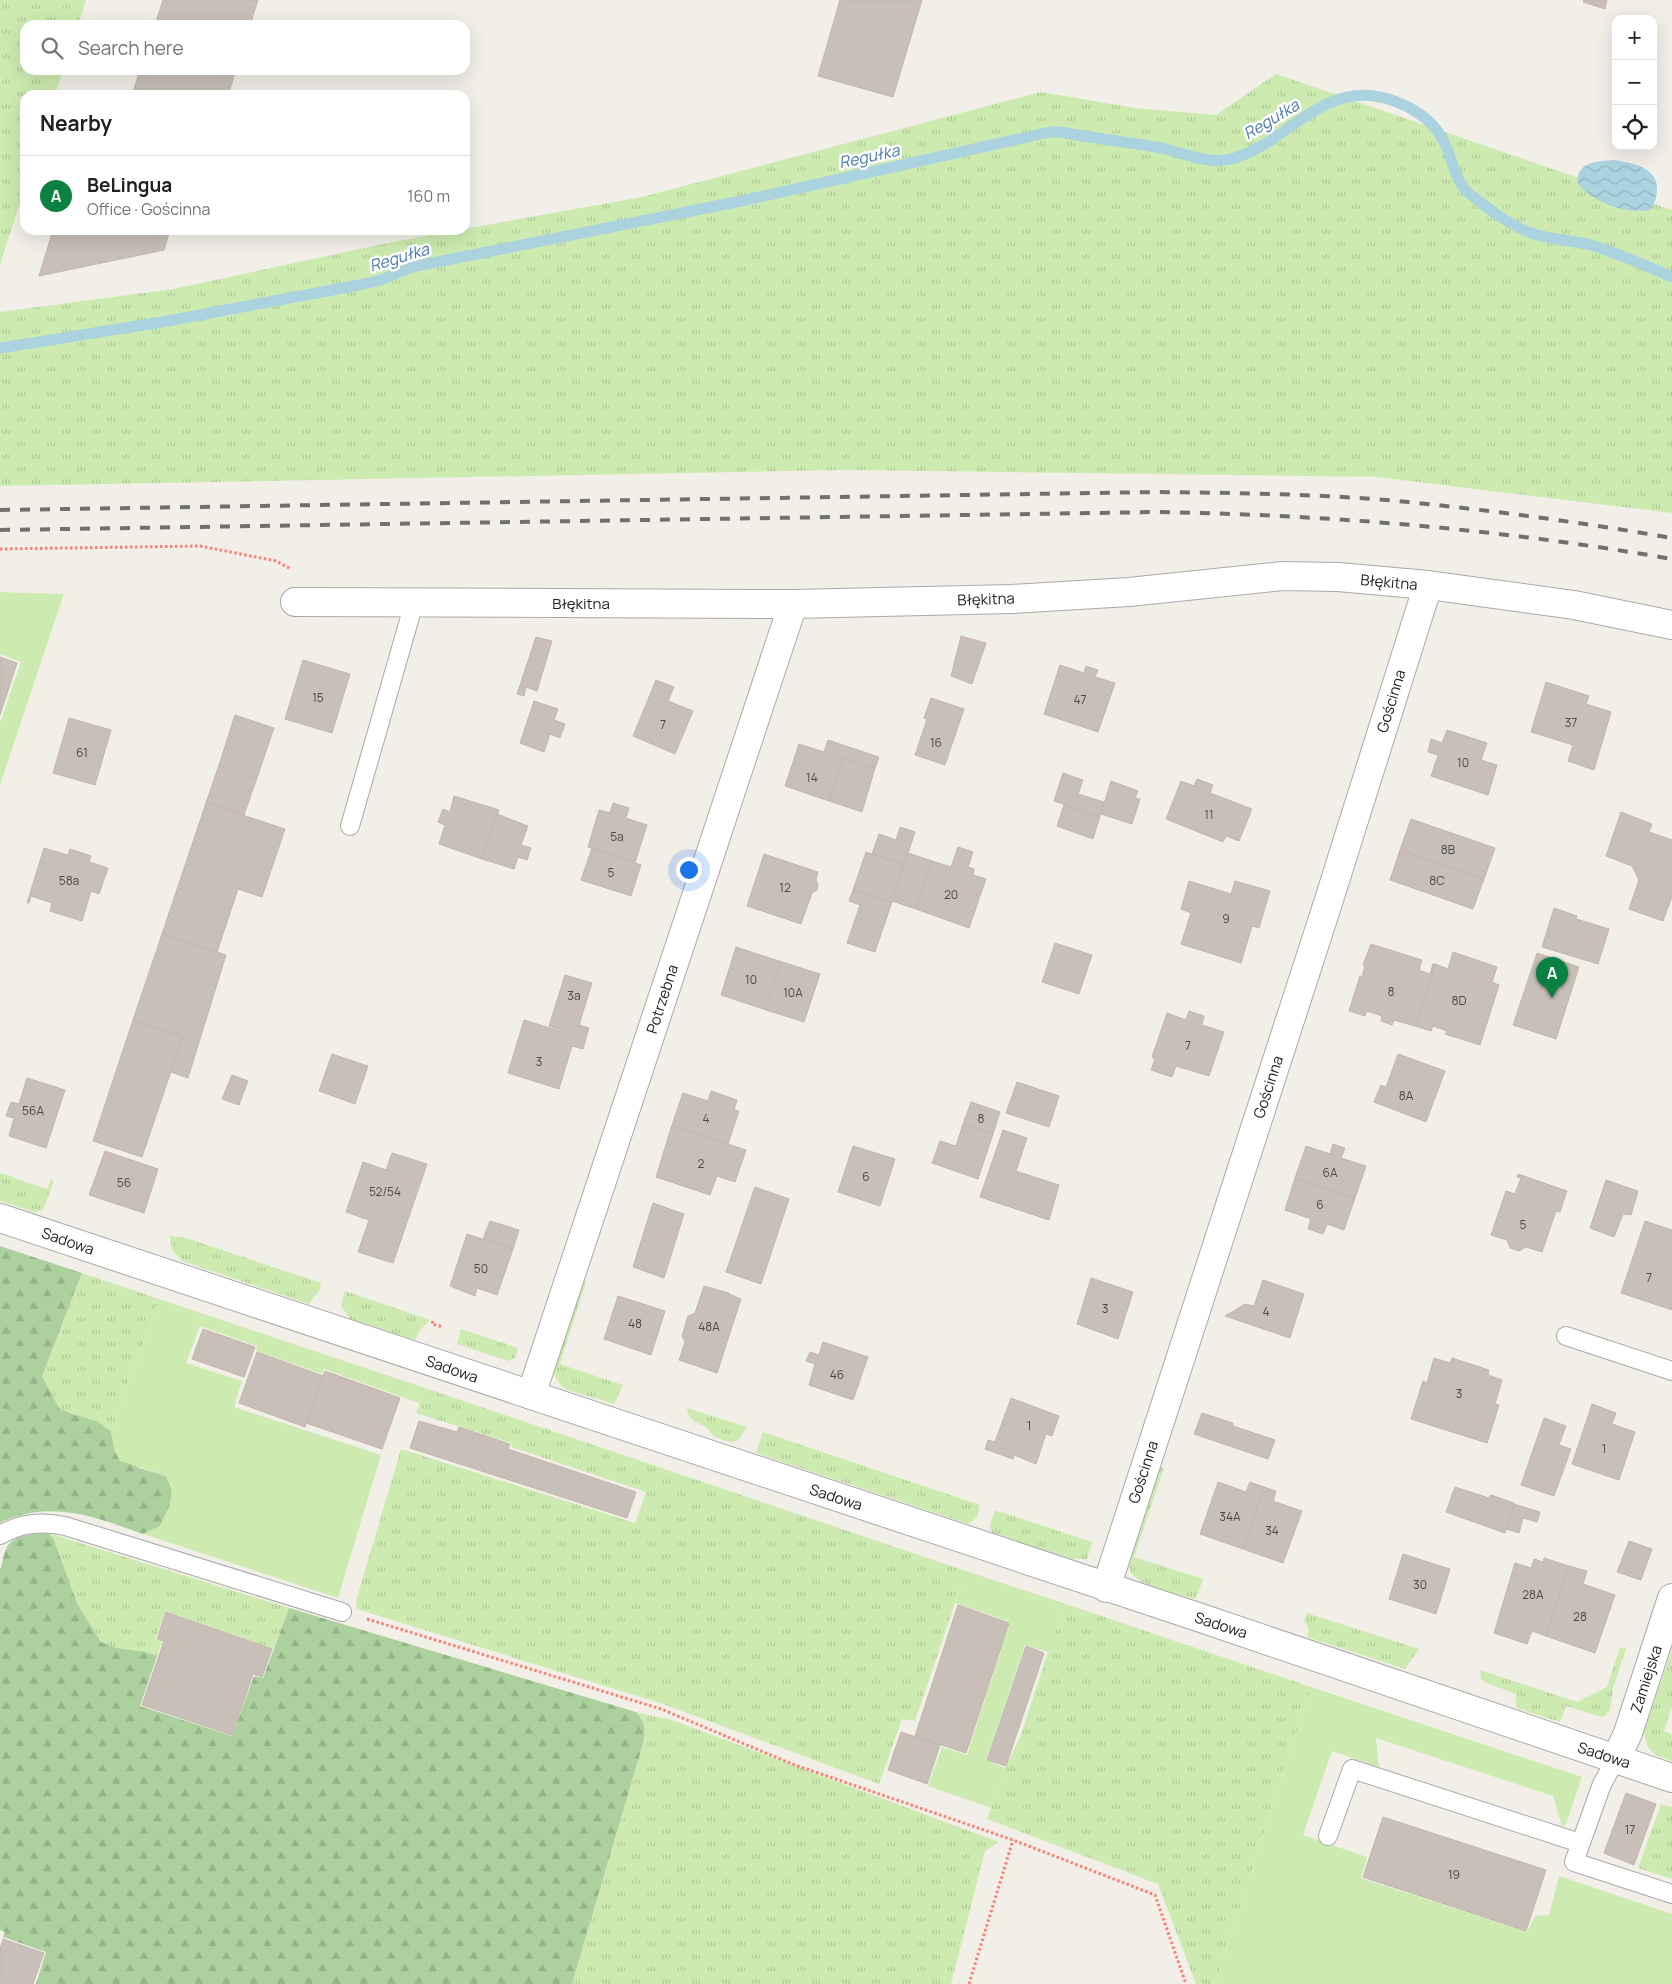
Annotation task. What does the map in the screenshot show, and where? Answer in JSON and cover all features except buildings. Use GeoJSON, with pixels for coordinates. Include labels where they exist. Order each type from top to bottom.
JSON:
{"type":"FeatureCollection","features":[{"type":"Feature","properties":{"kind":"street","name":"Błękitna"},"geometry":{"type":"LineString","coordinates":[[295,602],[793,604],[1012,599],[1129,592],[1283,576],[1338,577],[1428,585],[1574,605],[1672,625]]}},
{"type":"Feature","properties":{"kind":"street","name":"Gościnna"},"geometry":{"type":"LineString","coordinates":[[1106,1588],[1327,906],[1428,585]]}},
{"type":"Feature","properties":{"kind":"street","name":"Potrzebna"},"geometry":{"type":"LineString","coordinates":[[531,1394],[793,604]]}},
{"type":"Feature","properties":{"kind":"street","name":"Sadowa"},"geometry":{"type":"LineString","coordinates":[[0,1218],[531,1394],[1106,1588],[1201,1618],[1672,1778]]}},
{"type":"Feature","properties":{"kind":"street","name":"Zamiejska"},"geometry":{"type":"LineString","coordinates":[[1616,1759],[1628,1733],[1672,1598]]}},
{"type":"Feature","properties":{"kind":"lane"},"geometry":{"type":"LineString","coordinates":[[350,826],[414,603]]}},
{"type":"Feature","properties":{"kind":"lane"},"geometry":{"type":"LineString","coordinates":[[1566,1336],[1672,1371]]}},
{"type":"Feature","properties":{"kind":"lane"},"geometry":{"type":"LineString","coordinates":[[0,1535],[26,1524],[48,1523],[65,1526],[342,1612]]}},
{"type":"Feature","properties":{"kind":"lane"},"geometry":{"type":"LineString","coordinates":[[1616,1759],[1602,1784],[1574,1862],[1672,1894]]}},
{"type":"Feature","properties":{"kind":"lane"},"geometry":{"type":"LineString","coordinates":[[1328,1836],[1352,1769],[1580,1843]]}},
{"type":"Feature","properties":{"kind":"path"},"geometry":{"type":"LineString","coordinates":[[0,549],[200,546],[276,561],[294,571],[295,602]]}},
{"type":"Feature","properties":{"kind":"path"},"geometry":{"type":"LineString","coordinates":[[434,1320],[432,1324],[443,1327]]}},
{"type":"Feature","properties":{"kind":"path"},"geometry":{"type":"LineString","coordinates":[[342,1612],[661,1709],[792,1764],[1013,1840],[1154,1895],[1186,1984]]}},
{"type":"Feature","properties":{"kind":"path"},"geometry":{"type":"LineString","coordinates":[[969,1984],[1013,1840]]}},
{"type":"Feature","properties":{"kind":"green space"},"geometry":{"type":"Polygon","coordinates":[[[0,0],[86,0],[80,20],[20,20],[20,75],[61,75],[57,90],[20,90],[20,203],[0,264],[0,0]]]}},
{"type":"Feature","properties":{"kind":"green space"},"geometry":{"type":"Polygon","coordinates":[[[1276,74],[1672,210],[1672,513],[1376,477],[847,470],[0,486],[0,312],[173,289],[431,235],[470,235],[470,228],[642,197],[1041,92],[1135,108],[1216,115],[1276,74]]]}},
{"type":"Feature","properties":{"kind":"green space"},"geometry":{"type":"Polygon","coordinates":[[[0,592],[64,594],[0,785],[0,723],[21,662],[0,654],[0,592]]]}},
{"type":"Feature","properties":{"kind":"green space"},"geometry":{"type":"Polygon","coordinates":[[[0,1173],[47,1189],[51,1179],[54,1181],[43,1210],[34,1212],[0,1201],[0,1173]]]}},
{"type":"Feature","properties":{"kind":"green space"},"geometry":{"type":"Polygon","coordinates":[[[170,1235],[183,1237],[321,1283],[319,1291],[309,1304],[182,1261],[172,1250],[170,1235]]]}},
{"type":"Feature","properties":{"kind":"green space"},"geometry":{"type":"Polygon","coordinates":[[[0,1246],[82,1273],[42,1376],[59,1408],[97,1421],[111,1431],[115,1452],[139,1468],[166,1476],[172,1490],[170,1505],[160,1526],[143,1534],[83,1515],[53,1511],[22,1515],[0,1523],[0,1246]]]}},
{"type":"Feature","properties":{"kind":"green space"},"geometry":{"type":"Polygon","coordinates":[[[82,1273],[159,1299],[111,1431],[97,1421],[59,1408],[42,1376],[82,1273]]]}},
{"type":"Feature","properties":{"kind":"green space"},"geometry":{"type":"Polygon","coordinates":[[[577,1278],[586,1283],[560,1364],[623,1385],[614,1404],[567,1390],[554,1375],[552,1368],[577,1278]]]}},
{"type":"Feature","properties":{"kind":"green space"},"geometry":{"type":"Polygon","coordinates":[[[345,1291],[430,1320],[421,1329],[415,1340],[350,1319],[341,1306],[345,1291]]]}},
{"type":"Feature","properties":{"kind":"green space"},"geometry":{"type":"Polygon","coordinates":[[[159,1299],[425,1388],[419,1403],[324,1369],[322,1374],[256,1351],[257,1346],[200,1326],[186,1363],[242,1381],[234,1407],[381,1455],[338,1598],[143,1534],[160,1526],[170,1505],[172,1490],[166,1476],[120,1461],[115,1452],[111,1431],[159,1299]]]}},
{"type":"Feature","properties":{"kind":"green space"},"geometry":{"type":"Polygon","coordinates":[[[461,1329],[518,1348],[515,1358],[508,1361],[457,1344],[461,1329]]]}},
{"type":"Feature","properties":{"kind":"green space"},"geometry":{"type":"Polygon","coordinates":[[[425,1388],[966,1571],[915,1721],[902,1719],[879,1784],[663,1704],[357,1609],[356,1601],[401,1449],[635,1523],[646,1492],[511,1447],[512,1443],[416,1413],[425,1388]]]}},
{"type":"Feature","properties":{"kind":"green space"},"geometry":{"type":"Polygon","coordinates":[[[687,1408],[747,1427],[740,1438],[734,1442],[721,1439],[714,1436],[691,1418],[687,1408]]]}},
{"type":"Feature","properties":{"kind":"green space"},"geometry":{"type":"Polygon","coordinates":[[[763,1432],[980,1505],[977,1517],[969,1524],[756,1453],[763,1432]]]}},
{"type":"Feature","properties":{"kind":"green space"},"geometry":{"type":"Polygon","coordinates":[[[1158,1467],[1164,1468],[1134,1557],[1203,1579],[1196,1599],[1163,1590],[1139,1580],[1129,1568],[1128,1562],[1158,1467]]]}},
{"type":"Feature","properties":{"kind":"green space"},"geometry":{"type":"Polygon","coordinates":[[[995,1510],[1092,1542],[1087,1559],[1073,1559],[992,1533],[990,1525],[995,1510]]]}},
{"type":"Feature","properties":{"kind":"green space"},"geometry":{"type":"Polygon","coordinates":[[[48,1533],[289,1608],[273,1649],[166,1611],[155,1639],[162,1642],[157,1656],[145,1652],[117,1648],[101,1642],[78,1605],[53,1538],[48,1533]]]}},
{"type":"Feature","properties":{"kind":"green space"},"geometry":{"type":"Polygon","coordinates":[[[48,1533],[53,1538],[78,1605],[101,1642],[117,1648],[145,1652],[157,1656],[140,1706],[232,1736],[254,1676],[263,1678],[289,1608],[636,1712],[642,1720],[644,1727],[643,1744],[572,1984],[36,1984],[46,1952],[3,1937],[5,1932],[0,1930],[0,1570],[7,1547],[15,1539],[48,1533]]]}},
{"type":"Feature","properties":{"kind":"green space"},"geometry":{"type":"Polygon","coordinates":[[[966,1571],[1066,1604],[1048,1652],[1025,1645],[986,1760],[1005,1768],[991,1808],[928,1786],[942,1747],[967,1755],[1010,1622],[955,1603],[966,1571]]]}},
{"type":"Feature","properties":{"kind":"green space"},"geometry":{"type":"Polygon","coordinates":[[[1066,1604],[1311,1687],[1215,1984],[1196,1984],[1158,1884],[987,1819],[1005,1768],[1021,1735],[1050,1645],[1066,1604]]]}},
{"type":"Feature","properties":{"kind":"green space"},"geometry":{"type":"Polygon","coordinates":[[[1307,1613],[1419,1649],[1405,1669],[1307,1637],[1309,1630],[1304,1620],[1307,1613]]]}},
{"type":"Feature","properties":{"kind":"green space"},"geometry":{"type":"Polygon","coordinates":[[[1620,1647],[1626,1649],[1613,1688],[1610,1710],[1605,1716],[1601,1717],[1566,1706],[1560,1722],[1519,1709],[1516,1707],[1516,1694],[1481,1679],[1480,1670],[1577,1702],[1607,1687],[1620,1647]]]}},
{"type":"Feature","properties":{"kind":"green space"},"geometry":{"type":"Polygon","coordinates":[[[1672,1649],[1672,1707],[1664,1731],[1672,1734],[1672,1761],[1652,1752],[1645,1739],[1644,1732],[1672,1649]]]}},
{"type":"Feature","properties":{"kind":"green space"},"geometry":{"type":"Polygon","coordinates":[[[1311,1687],[1582,1777],[1566,1824],[1562,1826],[1553,1796],[1376,1738],[1379,1767],[1332,1751],[1303,1835],[1367,1857],[1361,1878],[1527,1932],[1535,1916],[1549,1915],[1559,1876],[1672,1914],[1672,1984],[1215,1984],[1311,1687]]]}},
{"type":"Feature","properties":{"kind":"green space"},"geometry":{"type":"Polygon","coordinates":[[[636,1712],[672,1720],[999,1842],[985,1851],[951,1984],[572,1984],[644,1742],[644,1726],[642,1719],[636,1712]]]}},
{"type":"Feature","properties":{"kind":"green space"},"geometry":{"type":"Polygon","coordinates":[[[1661,1804],[1672,1807],[1672,1879],[1638,1868],[1661,1804]]]}},
{"type":"Feature","properties":{"kind":"water"},"geometry":{"type":"Polygon","coordinates":[[[1614,160],[1636,165],[1649,171],[1654,176],[1657,191],[1655,201],[1650,210],[1631,211],[1611,206],[1592,196],[1578,184],[1580,171],[1588,164],[1614,160]]]}},
{"type":"Feature","properties":{"kind":"waterway","name":"Regułka"},"geometry":{"type":"LineString","coordinates":[[0,348],[162,322],[359,285],[381,280],[412,267],[741,201],[1050,132],[1161,148],[1207,160],[1226,160],[1253,151],[1319,108],[1336,100],[1354,96],[1374,96],[1395,101],[1424,117],[1439,133],[1457,177],[1465,190],[1492,211],[1516,226],[1553,239],[1584,243],[1601,248],[1672,277]]}},
{"type":"Feature","properties":{"kind":"railway"},"geometry":{"type":"LineString","coordinates":[[0,510],[1158,492],[1220,493],[1377,499],[1408,502],[1475,509],[1672,538]]}},
{"type":"Feature","properties":{"kind":"railway"},"geometry":{"type":"LineString","coordinates":[[0,530],[1157,512],[1287,516],[1415,525],[1543,539],[1672,559]]}},
{"type":"Feature","properties":{"kind":"place","name":"BeLingua"},"geometry":{"type":"Point","coordinates":[1552,998]}}]}
